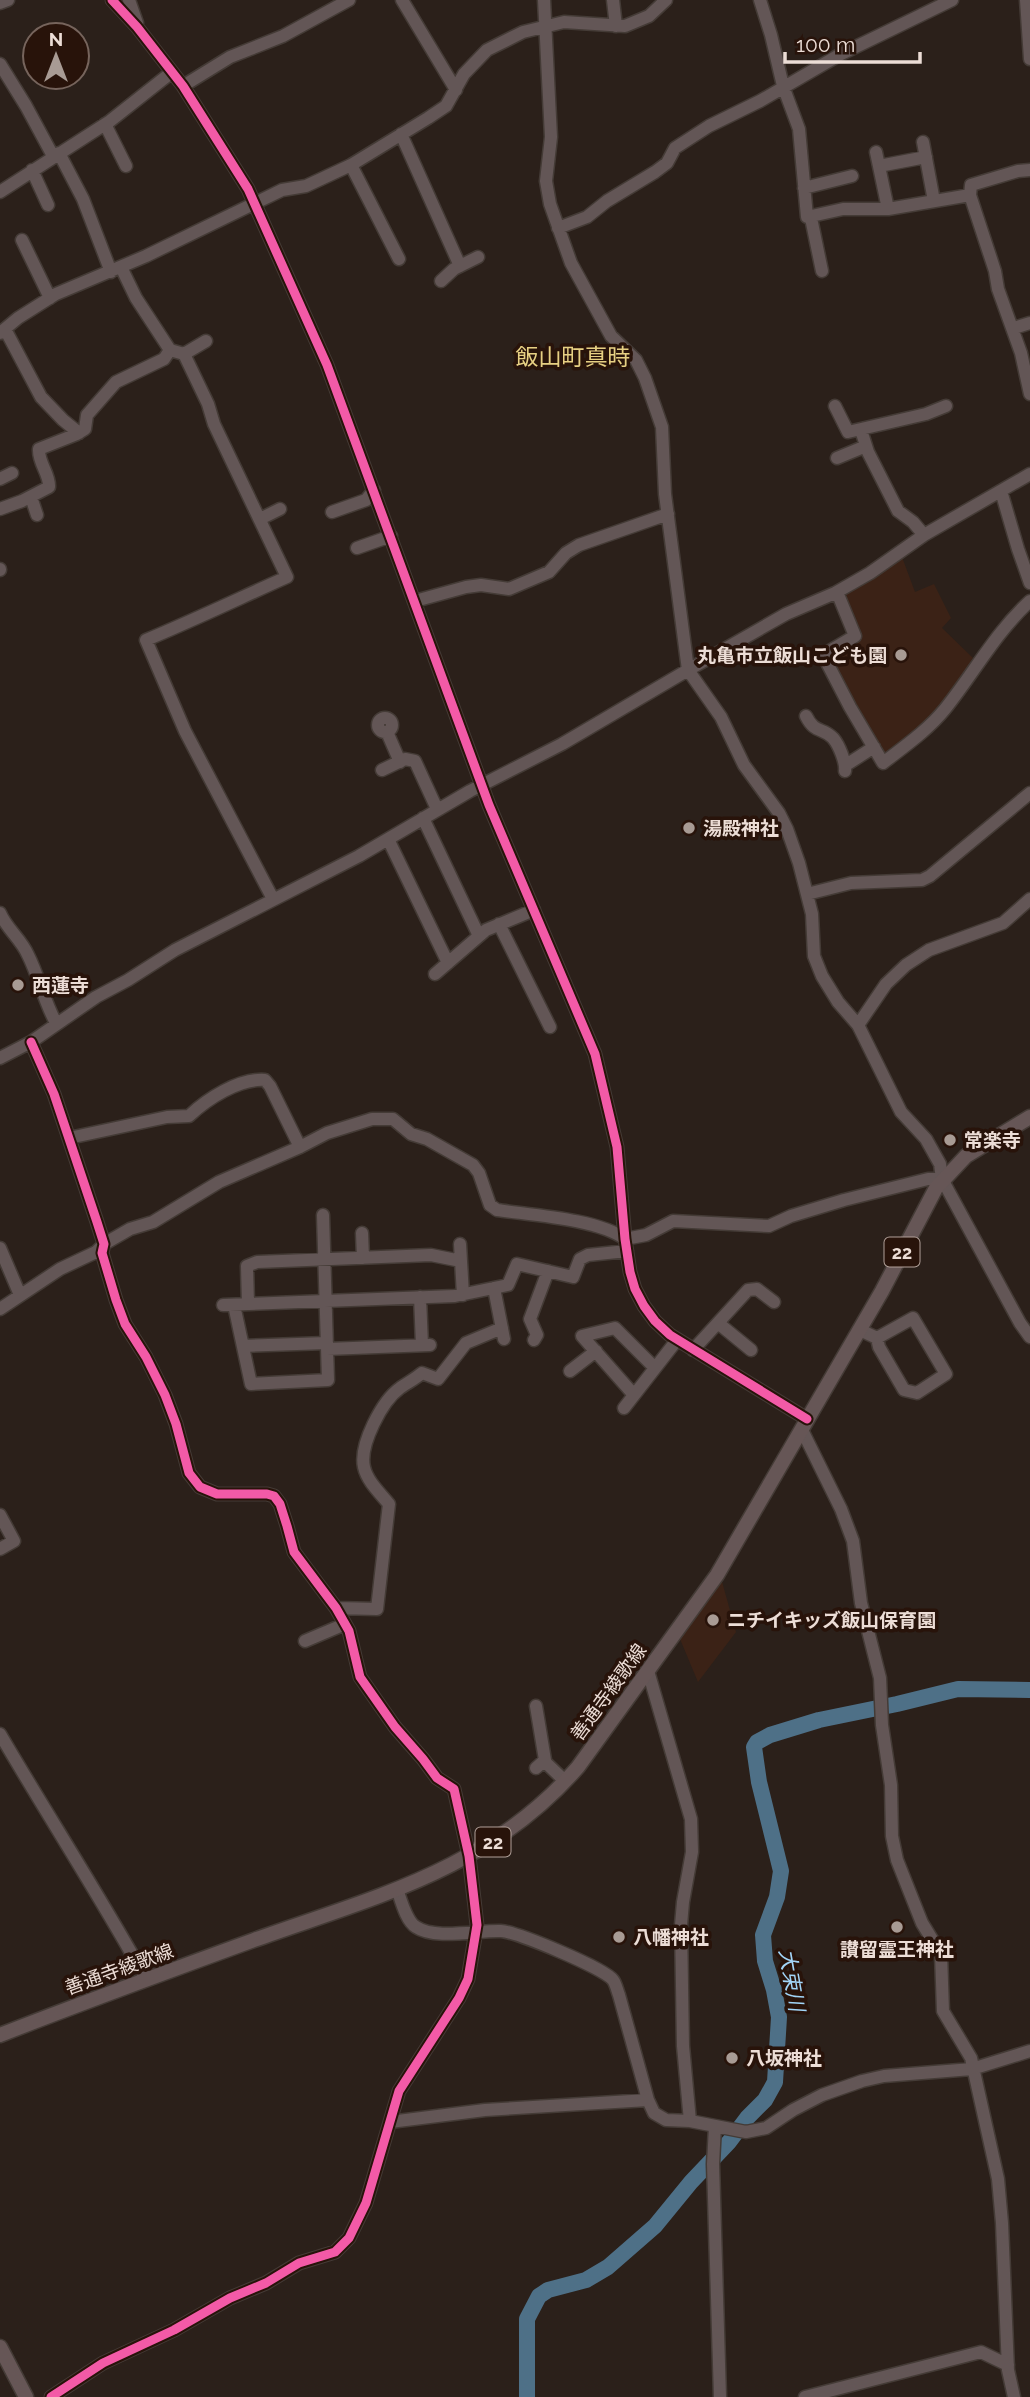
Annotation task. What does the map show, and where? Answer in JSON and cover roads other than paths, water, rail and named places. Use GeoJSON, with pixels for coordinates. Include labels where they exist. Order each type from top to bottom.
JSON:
{"type":"FeatureCollection","features":[{"type":"Feature","properties":{"kind":"main road","name":"善通寺綾歌線"},"geometry":{"type":"LineString","coordinates":[[0,2035],[440,1872],[528,1817],[565,1781],[717,1575],[882,1291],[926,1203],[943,1180],[967,1156],[1030,1117]]}},
{"type":"Feature","properties":{"kind":"main road"},"geometry":{"type":"LineString","coordinates":[[0,2347],[26,2397]]}},
{"type":"Feature","properties":{"kind":"street"},"geometry":{"type":"LineString","coordinates":[[0,3],[8,0]]}},
{"type":"Feature","properties":{"kind":"street"},"geometry":{"type":"LineString","coordinates":[[112,0],[183,86],[208,123],[254,202],[327,365],[482,784],[595,1054],[617,1147],[626,1245],[635,1289],[655,1321],[677,1340],[804,1425],[841,1509],[853,1541],[861,1603],[880,1678],[891,1785],[892,1836],[897,1860],[922,1923],[941,1954],[943,2011],[971,2058],[998,2179],[1008,2365],[1014,2397]]}},
{"type":"Feature","properties":{"kind":"street"},"geometry":{"type":"LineString","coordinates":[[129,0],[139,30]]}},
{"type":"Feature","properties":{"kind":"street"},"geometry":{"type":"LineString","coordinates":[[183,86],[230,57],[284,36],[349,0]]}},
{"type":"Feature","properties":{"kind":"street"},"geometry":{"type":"LineString","coordinates":[[402,0],[456,90]]}},
{"type":"Feature","properties":{"kind":"street"},"geometry":{"type":"LineString","coordinates":[[544,0],[551,137],[546,181],[558,228],[571,263],[611,336],[636,360],[662,427],[668,514],[688,670],[721,717],[744,765],[779,813],[794,847],[812,914],[816,965],[829,989],[858,1025],[901,1112],[926,1139],[940,1164],[943,1180],[1025,1321],[1030,1337]]}},
{"type":"Feature","properties":{"kind":"street"},"geometry":{"type":"LineString","coordinates":[[613,0],[615,26]]}},
{"type":"Feature","properties":{"kind":"street"},"geometry":{"type":"LineString","coordinates":[[79,433],[41,397],[3,331],[50,298],[116,270],[254,202],[282,190],[306,186],[351,165],[446,106],[464,74],[487,50],[523,32],[564,22],[625,26],[649,16],[666,0]]}},
{"type":"Feature","properties":{"kind":"street"},"geometry":{"type":"LineString","coordinates":[[760,0],[783,86],[799,129],[807,217],[811,218],[822,271]]}},
{"type":"Feature","properties":{"kind":"street"},"geometry":{"type":"LineString","coordinates":[[558,228],[587,217],[667,163],[675,148],[687,140],[841,54],[953,0]]}},
{"type":"Feature","properties":{"kind":"street"},"geometry":{"type":"LineString","coordinates":[[1026,0],[1030,59]]}},
{"type":"Feature","properties":{"kind":"street"},"geometry":{"type":"LineString","coordinates":[[0,64],[83,199],[116,270],[170,350],[184,354],[206,341]]}},
{"type":"Feature","properties":{"kind":"street"},"geometry":{"type":"LineString","coordinates":[[0,192],[105,124],[172,72]]}},
{"type":"Feature","properties":{"kind":"street"},"geometry":{"type":"LineString","coordinates":[[105,124],[126,166]]}},
{"type":"Feature","properties":{"kind":"street"},"geometry":{"type":"LineString","coordinates":[[401,134],[460,266]]}},
{"type":"Feature","properties":{"kind":"street"},"geometry":{"type":"LineString","coordinates":[[923,142],[934,201]]}},
{"type":"Feature","properties":{"kind":"street"},"geometry":{"type":"LineString","coordinates":[[876,152],[888,209]]}},
{"type":"Feature","properties":{"kind":"street"},"geometry":{"type":"LineString","coordinates":[[879,166],[926,157]]}},
{"type":"Feature","properties":{"kind":"street"},"geometry":{"type":"LineString","coordinates":[[351,165],[400,259]]}},
{"type":"Feature","properties":{"kind":"street"},"geometry":{"type":"LineString","coordinates":[[32,170],[48,205]]}},
{"type":"Feature","properties":{"kind":"street"},"geometry":{"type":"LineString","coordinates":[[1030,170],[971,185],[970,195],[998,289],[1014,328],[1030,394]]}},
{"type":"Feature","properties":{"kind":"street"},"geometry":{"type":"LineString","coordinates":[[804,188],[852,176]]}},
{"type":"Feature","properties":{"kind":"street"},"geometry":{"type":"LineString","coordinates":[[811,218],[843,209],[888,209],[970,195]]}},
{"type":"Feature","properties":{"kind":"street"},"geometry":{"type":"LineString","coordinates":[[22,240],[50,298]]}},
{"type":"Feature","properties":{"kind":"street"},"geometry":{"type":"LineString","coordinates":[[441,281],[460,266],[478,257]]}},
{"type":"Feature","properties":{"kind":"street"},"geometry":{"type":"LineString","coordinates":[[1014,328],[1030,323]]}},
{"type":"Feature","properties":{"kind":"street"},"geometry":{"type":"LineString","coordinates":[[0,509],[49,487],[49,478],[39,455],[40,449],[85,429],[87,415],[116,382],[164,359],[170,350]]}},
{"type":"Feature","properties":{"kind":"street"},"geometry":{"type":"LineString","coordinates":[[184,354],[208,404],[214,424],[287,577],[146,640],[185,731],[273,899]]}},
{"type":"Feature","properties":{"kind":"street"},"geometry":{"type":"LineString","coordinates":[[835,407],[848,432],[926,414],[946,406]]}},
{"type":"Feature","properties":{"kind":"street"},"geometry":{"type":"LineString","coordinates":[[861,430],[898,511],[924,535]]}},
{"type":"Feature","properties":{"kind":"street"},"geometry":{"type":"LineString","coordinates":[[837,458],[866,446]]}},
{"type":"Feature","properties":{"kind":"street"},"geometry":{"type":"LineString","coordinates":[[0,1058],[31,1042],[56,1023],[175,950],[328,873],[482,784],[570,739],[786,614],[837,592],[870,573],[924,535],[1030,474]]}},
{"type":"Feature","properties":{"kind":"street"},"geometry":{"type":"LineString","coordinates":[[332,512],[366,500],[374,490]]}},
{"type":"Feature","properties":{"kind":"street"},"geometry":{"type":"LineString","coordinates":[[1002,491],[1030,583]]}},
{"type":"Feature","properties":{"kind":"street"},"geometry":{"type":"LineString","coordinates":[[31,497],[37,515]]}},
{"type":"Feature","properties":{"kind":"street"},"geometry":{"type":"LineString","coordinates":[[260,519],[280,509]]}},
{"type":"Feature","properties":{"kind":"street"},"geometry":{"type":"LineString","coordinates":[[415,601],[481,585],[509,589],[549,572],[566,553],[579,545],[668,514]]}},
{"type":"Feature","properties":{"kind":"street"},"geometry":{"type":"LineString","coordinates":[[358,548],[391,536]]}},
{"type":"Feature","properties":{"kind":"street"},"geometry":{"type":"LineString","coordinates":[[837,592],[855,636],[823,655],[883,762],[916,737],[944,710],[975,664],[1030,601]]}},
{"type":"Feature","properties":{"kind":"street"},"geometry":{"type":"LineString","coordinates":[[806,716],[812,727],[833,738],[845,768],[874,747]]}},
{"type":"Feature","properties":{"kind":"street"},"geometry":{"type":"LineString","coordinates":[[387,732],[400,762]]}},
{"type":"Feature","properties":{"kind":"street"},"geometry":{"type":"LineString","coordinates":[[382,770],[405,759],[415,761],[438,810]]}},
{"type":"Feature","properties":{"kind":"street"},"geometry":{"type":"LineString","coordinates":[[807,894],[851,883],[922,880],[1030,793]]}},
{"type":"Feature","properties":{"kind":"street"},"geometry":{"type":"LineString","coordinates":[[423,818],[479,936]]}},
{"type":"Feature","properties":{"kind":"street"},"geometry":{"type":"LineString","coordinates":[[388,839],[448,962]]}},
{"type":"Feature","properties":{"kind":"street"},"geometry":{"type":"LineString","coordinates":[[858,1025],[886,984],[906,965],[929,950],[1003,923],[1030,899]]}},
{"type":"Feature","properties":{"kind":"street"},"geometry":{"type":"LineString","coordinates":[[435,974],[479,936],[499,924],[534,910]]}},
{"type":"Feature","properties":{"kind":"street"},"geometry":{"type":"LineString","coordinates":[[0,912],[29,957],[47,1007],[56,1023]]}},
{"type":"Feature","properties":{"kind":"street"},"geometry":{"type":"LineString","coordinates":[[499,924],[550,1027]]}},
{"type":"Feature","properties":{"kind":"street"},"geometry":{"type":"LineString","coordinates":[[31,1042],[54,1094],[104,1244],[102,1253],[116,1300],[125,1324],[165,1395],[189,1473],[201,1487],[217,1494],[267,1494],[274,1496],[280,1504],[293,1552],[345,1624],[355,1647],[360,1677],[395,1727],[424,1759],[437,1779],[454,1789],[469,1856],[476,1932],[468,1979],[459,1998],[399,2091],[366,2203],[349,2238],[335,2252],[299,2263],[266,2283],[230,2298],[174,2330],[103,2363],[51,2397]]}},
{"type":"Feature","properties":{"kind":"street"},"geometry":{"type":"LineString","coordinates":[[69,1138],[167,1117],[189,1116],[201,1104],[253,1079],[265,1080],[270,1086],[300,1147]]}},
{"type":"Feature","properties":{"kind":"street"},"geometry":{"type":"LineString","coordinates":[[0,1309],[60,1269],[96,1252],[104,1244],[130,1229],[153,1222],[219,1182],[327,1133],[383,1117],[393,1119],[411,1134],[427,1139],[473,1165],[480,1173],[490,1205],[497,1210],[578,1222],[617,1233],[626,1245]]}},
{"type":"Feature","properties":{"kind":"street"},"geometry":{"type":"LineString","coordinates":[[323,1215],[325,1301],[328,1380],[251,1384],[243,1346],[229,1305],[248,1304],[325,1301],[420,1297],[463,1294],[508,1285],[517,1264],[573,1277],[580,1259],[626,1245],[673,1221],[769,1226],[791,1216],[844,1200],[928,1179],[943,1180]]}},
{"type":"Feature","properties":{"kind":"street"},"geometry":{"type":"LineString","coordinates":[[362,1233],[363,1258]]}},
{"type":"Feature","properties":{"kind":"street"},"geometry":{"type":"LineString","coordinates":[[460,1244],[463,1294]]}},
{"type":"Feature","properties":{"kind":"street"},"geometry":{"type":"LineString","coordinates":[[0,1248],[20,1295]]}},
{"type":"Feature","properties":{"kind":"street"},"geometry":{"type":"LineString","coordinates":[[248,1304],[247,1266],[257,1262],[431,1255],[461,1261]]}},
{"type":"Feature","properties":{"kind":"street"},"geometry":{"type":"LineString","coordinates":[[534,1340],[537,1335],[530,1319],[548,1271]]}},
{"type":"Feature","properties":{"kind":"street"},"geometry":{"type":"LineString","coordinates":[[335,1608],[381,1609],[379,1557],[384,1516],[389,1504],[364,1469],[365,1433],[386,1398],[398,1389],[422,1373],[438,1379],[466,1343],[503,1333],[494,1288]]}},
{"type":"Feature","properties":{"kind":"street"},"geometry":{"type":"LineString","coordinates":[[693,1350],[748,1290],[757,1289],[774,1302]]}},
{"type":"Feature","properties":{"kind":"street"},"geometry":{"type":"LineString","coordinates":[[243,1346],[426,1345],[420,1297]]}},
{"type":"Feature","properties":{"kind":"street"},"geometry":{"type":"LineString","coordinates":[[913,1318],[946,1374],[917,1393],[904,1390],[879,1347],[877,1338],[913,1318]]}},
{"type":"Feature","properties":{"kind":"street"},"geometry":{"type":"LineString","coordinates":[[718,1323],[751,1350]]}},
{"type":"Feature","properties":{"kind":"street"},"geometry":{"type":"LineString","coordinates":[[634,1395],[582,1336],[615,1328],[655,1368]]}},
{"type":"Feature","properties":{"kind":"street"},"geometry":{"type":"LineString","coordinates":[[860,1330],[877,1338]]}},
{"type":"Feature","properties":{"kind":"street"},"geometry":{"type":"LineString","coordinates":[[624,1408],[677,1340]]}},
{"type":"Feature","properties":{"kind":"street"},"geometry":{"type":"LineString","coordinates":[[570,1371],[596,1351]]}},
{"type":"Feature","properties":{"kind":"street"},"geometry":{"type":"LineString","coordinates":[[0,1515],[14,1541],[0,1549]]}},
{"type":"Feature","properties":{"kind":"street"},"geometry":{"type":"LineString","coordinates":[[305,1641],[345,1624]]}},
{"type":"Feature","properties":{"kind":"street"},"geometry":{"type":"LineString","coordinates":[[648,1671],[691,1819],[692,1852],[681,1925],[684,2046],[690,2121]]}},
{"type":"Feature","properties":{"kind":"street"},"geometry":{"type":"LineString","coordinates":[[536,1706],[540,1764],[565,1781]]}},
{"type":"Feature","properties":{"kind":"street"},"geometry":{"type":"LineString","coordinates":[[0,1734],[146,1979]]}},
{"type":"Feature","properties":{"kind":"street"},"geometry":{"type":"LineString","coordinates":[[397,1889],[412,1923],[417,1928],[432,1932],[504,1931],[582,1961],[613,1980],[648,2100],[654,2113],[666,2120],[690,2121],[746,2132],[766,2128],[822,2095],[862,2081],[972,2068],[1030,2051]]}},
{"type":"Feature","properties":{"kind":"street"},"geometry":{"type":"LineString","coordinates":[[390,2122],[485,2110],[648,2100]]}},
{"type":"Feature","properties":{"kind":"street"},"geometry":{"type":"LineString","coordinates":[[715,2126],[713,2164],[720,2397]]}},
{"type":"Feature","properties":{"kind":"street"},"geometry":{"type":"LineString","coordinates":[[806,2397],[981,2352],[1008,2365]]}},
{"type":"Feature","properties":{"kind":"waterway","name":"大束川"},"geometry":{"type":"LineString","coordinates":[[527,2397],[527,2319],[539,2296],[548,2290],[586,2280],[608,2267],[655,2226],[765,2100],[775,2082],[779,2017],[765,1961],[763,1935],[777,1897],[781,1871],[759,1782],[754,1747],[757,1742],[770,1735],[819,1720],[958,1689],[1030,1690]]}},
{"type":"Feature","properties":{"kind":"place","name":"丸亀市立飯山こども園"},"geometry":{"type":"Point","coordinates":[901,655]}},
{"type":"Feature","properties":{"kind":"place","name":"湯殿神社"},"geometry":{"type":"Point","coordinates":[689,828]}},
{"type":"Feature","properties":{"kind":"place","name":"西蓮寺"},"geometry":{"type":"Point","coordinates":[18,985]}},
{"type":"Feature","properties":{"kind":"place","name":"常楽寺"},"geometry":{"type":"Point","coordinates":[950,1140]}},
{"type":"Feature","properties":{"kind":"place","name":"ニチイキッズ飯山保育園"},"geometry":{"type":"Point","coordinates":[713,1620]}},
{"type":"Feature","properties":{"kind":"place","name":"讃留霊王神社"},"geometry":{"type":"Point","coordinates":[897,1927]}},
{"type":"Feature","properties":{"kind":"place","name":"八幡神社"},"geometry":{"type":"Point","coordinates":[619,1937]}},
{"type":"Feature","properties":{"kind":"place","name":"八坂神社"},"geometry":{"type":"Point","coordinates":[732,2058]}},
{"type":"Feature","properties":{"kind":"district","name":"飯山町真時"},"geometry":{"type":"Point","coordinates":[573,356]}}]}
